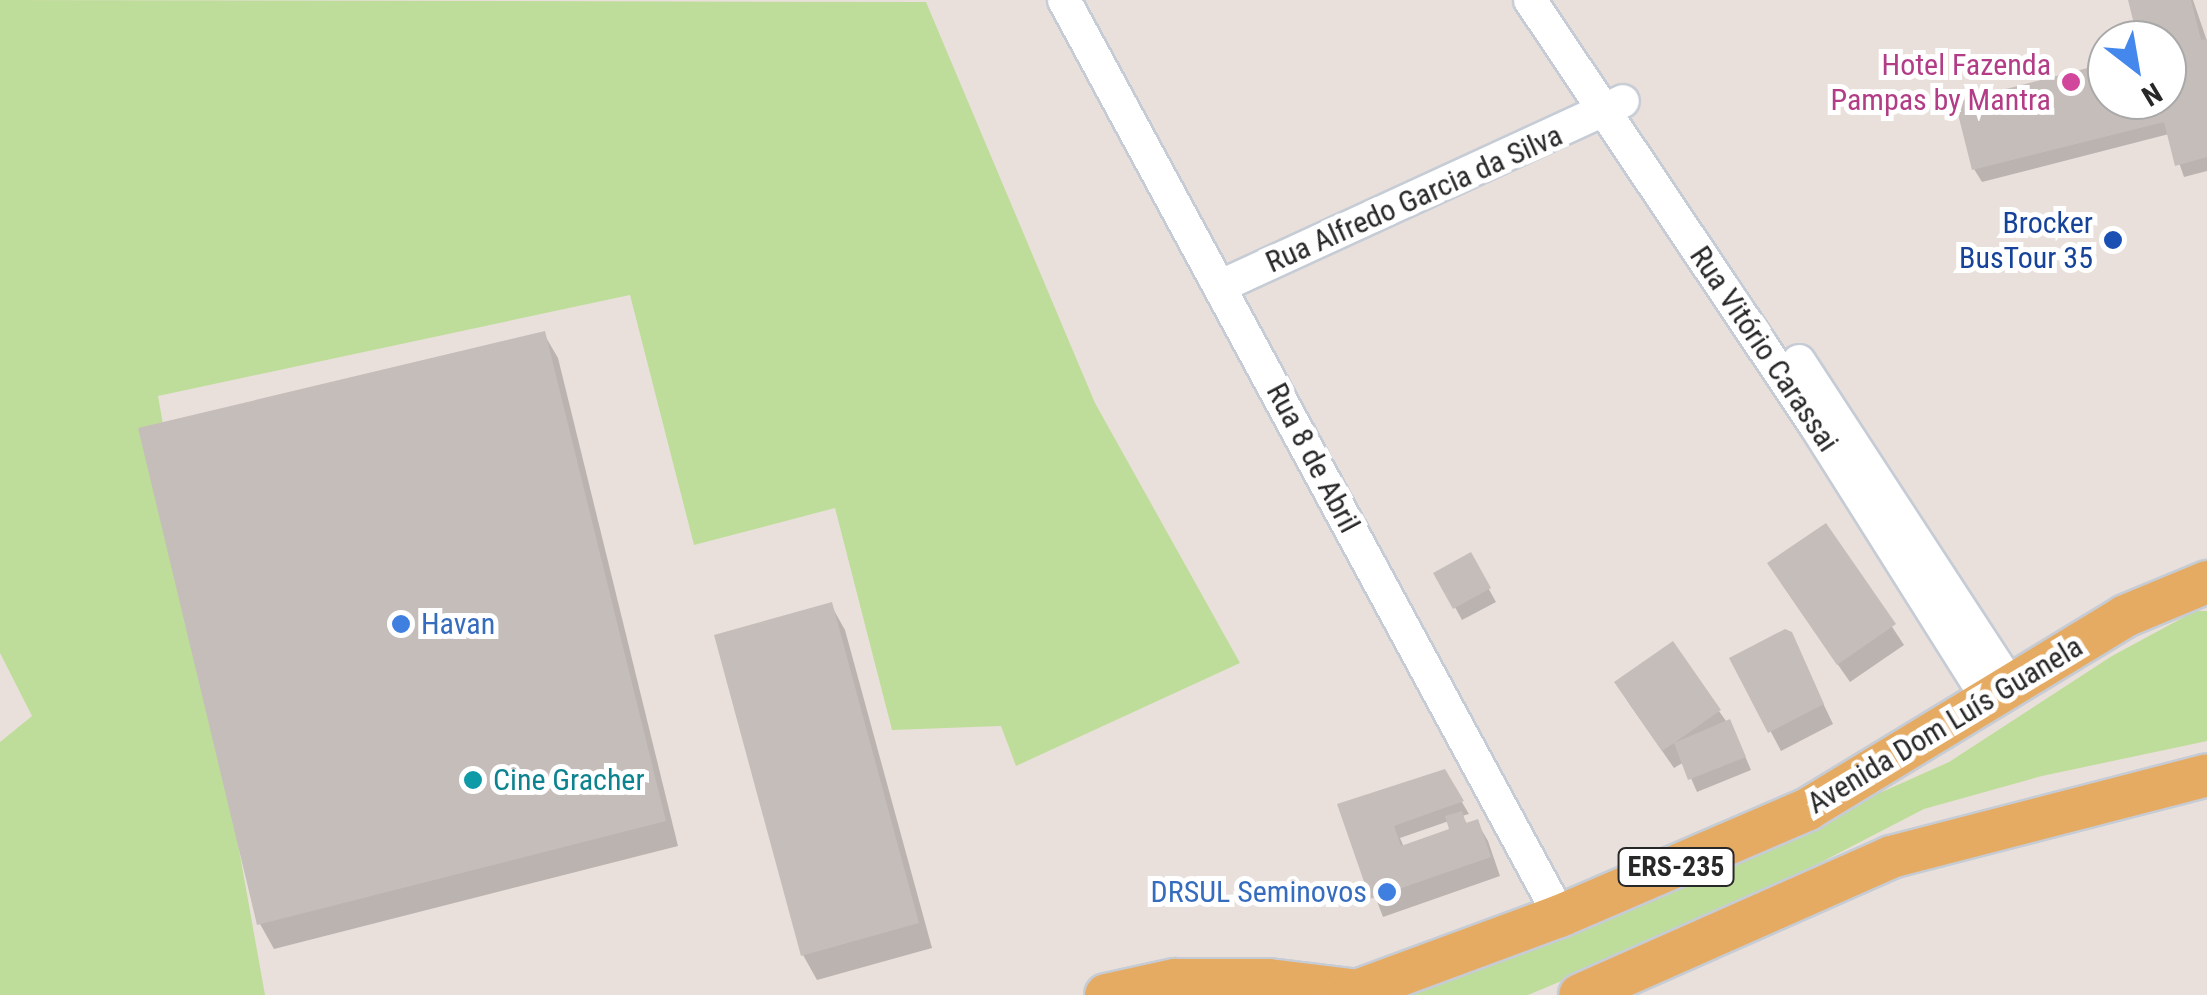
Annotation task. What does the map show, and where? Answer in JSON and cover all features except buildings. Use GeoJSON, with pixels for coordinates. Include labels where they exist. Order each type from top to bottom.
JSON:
{"type":"FeatureCollection","features":[{"type":"Feature","properties":{"kind":"main road","name":"Avenida Dom Luís Guanela"},"geometry":{"type":"LineString","coordinates":[[1352,993],[1560,916],[1808,809],[2001,696],[2125,616],[2200,587]]}},
{"type":"Feature","properties":{"kind":"main road","name":"ERS-235"},"geometry":{"type":"LineString","coordinates":[[1580,995],[1891,856],[2207,774]]}},
{"type":"Feature","properties":{"kind":"main road"},"geometry":{"type":"LineString","coordinates":[[1106,995],[1176,980],[1238,979],[1352,993]]}},
{"type":"Feature","properties":{"kind":"street","name":"Rua 8 de Abril"},"geometry":{"type":"LineString","coordinates":[[1064,0],[1223,284],[1560,916]]}},
{"type":"Feature","properties":{"kind":"street","name":"Rua Vitório Carassai"},"geometry":{"type":"LineString","coordinates":[[1530,0],[1615,106]]}},
{"type":"Feature","properties":{"kind":"street","name":"Rua Vitório Carassai"},"geometry":{"type":"LineString","coordinates":[[1556,0],[1615,106],[2001,696]]}},
{"type":"Feature","properties":{"kind":"street","name":"Rua Alfredo Garcia da Silva"},"geometry":{"type":"LineString","coordinates":[[1223,284],[1615,106]]}},
{"type":"Feature","properties":{"kind":"green space"},"geometry":{"type":"Polygon","coordinates":[[[0,0],[926,2],[1095,403],[1240,663],[1016,766],[1001,726],[892,730],[835,508],[694,545],[630,295],[158,396],[265,995],[0,995],[0,742],[32,716],[0,653],[0,0]]]}},
{"type":"Feature","properties":{"kind":"green space"},"geometry":{"type":"Polygon","coordinates":[[[2195,611],[2207,611],[2207,741],[2042,776],[1924,809],[1717,916],[1528,995],[1397,995],[1680,882],[1949,762],[2112,656],[2195,611]]]}},
{"type":"Feature","properties":{"kind":"place","name":"Hotel Fazenda Pampas by Mantra"},"geometry":{"type":"Point","coordinates":[2071,82]}},
{"type":"Feature","properties":{"kind":"place","name":"Brocker BusTour 35"},"geometry":{"type":"Point","coordinates":[2113,240]}},
{"type":"Feature","properties":{"kind":"place","name":"Havan"},"geometry":{"type":"Point","coordinates":[401,624]}},
{"type":"Feature","properties":{"kind":"place","name":"Cine Gracher"},"geometry":{"type":"Point","coordinates":[473,780]}},
{"type":"Feature","properties":{"kind":"place","name":"DRSUL Seminovos"},"geometry":{"type":"Point","coordinates":[1387,892]}}]}
